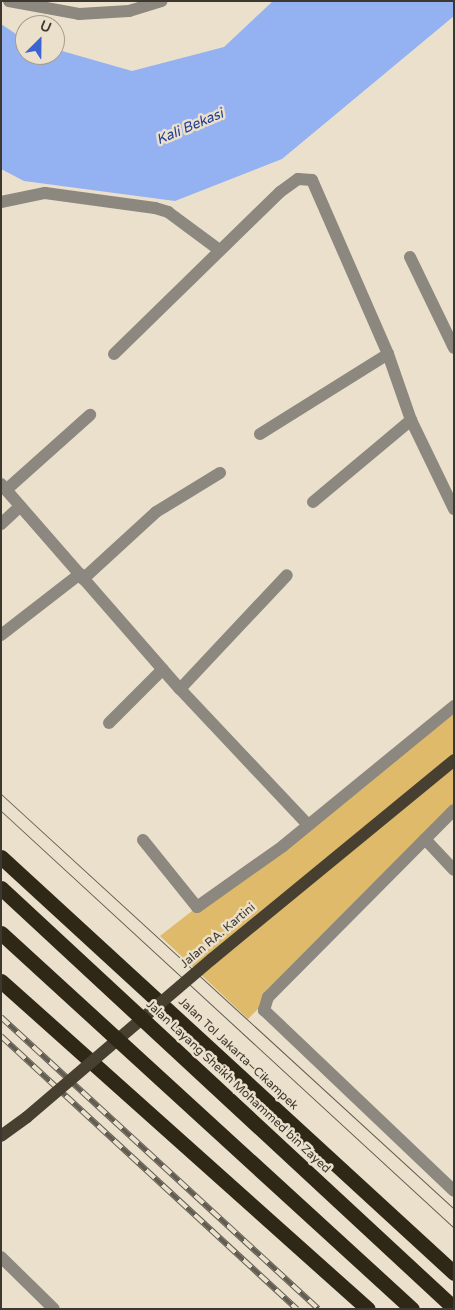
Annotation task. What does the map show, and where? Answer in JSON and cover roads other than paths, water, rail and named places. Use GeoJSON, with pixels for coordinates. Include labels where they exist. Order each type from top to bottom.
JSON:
{"type":"FeatureCollection","features":[{"type":"Feature","properties":{"kind":"highway","name":"Jalan Tol Jakarta–Cikampek"},"geometry":{"type":"LineString","coordinates":[[1,857],[454,1273]]}},
{"type":"Feature","properties":{"kind":"highway","name":"Jalan Layang Sheikh Mohammed bin Zayed"},"geometry":{"type":"LineString","coordinates":[[1,888],[454,1308]]}},
{"type":"Feature","properties":{"kind":"highway"},"geometry":{"type":"LineString","coordinates":[[1,933],[412,1309]]}},
{"type":"Feature","properties":{"kind":"highway"},"geometry":{"type":"LineString","coordinates":[[1,981],[368,1309]]}},
{"type":"Feature","properties":{"kind":"main road","name":"Jalan RA. Kartini"},"geometry":{"type":"LineString","coordinates":[[1,1136],[27,1117],[212,959],[454,760]]}},
{"type":"Feature","properties":{"kind":"street"},"geometry":{"type":"LineString","coordinates":[[9,1],[79,14],[129,11],[161,1]]}},
{"type":"Feature","properties":{"kind":"street"},"geometry":{"type":"LineString","coordinates":[[114,354],[218,249],[298,179],[312,180],[388,354],[411,420],[454,509]]}},
{"type":"Feature","properties":{"kind":"street"},"geometry":{"type":"LineString","coordinates":[[1,202],[45,193],[155,208],[168,212],[218,249]]}},
{"type":"Feature","properties":{"kind":"street"},"geometry":{"type":"LineString","coordinates":[[410,257],[454,348]]}},
{"type":"Feature","properties":{"kind":"street"},"geometry":{"type":"LineString","coordinates":[[260,434],[388,354]]}},
{"type":"Feature","properties":{"kind":"street"},"geometry":{"type":"LineString","coordinates":[[90,415],[4,487],[180,689],[307,824]]}},
{"type":"Feature","properties":{"kind":"street"},"geometry":{"type":"LineString","coordinates":[[313,502],[411,420]]}},
{"type":"Feature","properties":{"kind":"street"},"geometry":{"type":"LineString","coordinates":[[1,636],[81,576],[156,512],[220,473]]}},
{"type":"Feature","properties":{"kind":"street"},"geometry":{"type":"LineString","coordinates":[[1,524],[20,506]]}},
{"type":"Feature","properties":{"kind":"street"},"geometry":{"type":"LineString","coordinates":[[180,689],[288,575]]}},
{"type":"Feature","properties":{"kind":"street"},"geometry":{"type":"LineString","coordinates":[[109,723],[163,669]]}},
{"type":"Feature","properties":{"kind":"street"},"geometry":{"type":"LineString","coordinates":[[143,840],[197,907],[283,846],[307,824],[454,706]]}},
{"type":"Feature","properties":{"kind":"street"},"geometry":{"type":"LineString","coordinates":[[454,810],[268,997],[264,1010],[454,1192]]}},
{"type":"Feature","properties":{"kind":"street"},"geometry":{"type":"LineString","coordinates":[[425,839],[454,870]]}},
{"type":"Feature","properties":{"kind":"street"},"geometry":{"type":"LineString","coordinates":[[1,1257],[54,1309]]}},
{"type":"Feature","properties":{"kind":"water","name":"Kali Bekasi"},"geometry":{"type":"Polygon","coordinates":[[[273,1],[454,1],[454,16],[282,159],[175,201],[24,181],[1,169],[1,24],[15,33],[15,65],[65,65],[65,52],[132,71],[224,47],[273,1]]]}},
{"type":"Feature","properties":{"kind":"tram line"},"geometry":{"type":"LineString","coordinates":[[1,794],[454,1209]]}},
{"type":"Feature","properties":{"kind":"tram line"},"geometry":{"type":"LineString","coordinates":[[1,811],[454,1228]]}},
{"type":"Feature","properties":{"kind":"railway"},"geometry":{"type":"LineString","coordinates":[[1,1017],[318,1309]]}},
{"type":"Feature","properties":{"kind":"railway"},"geometry":{"type":"LineString","coordinates":[[1,1036],[297,1309]]}}]}
